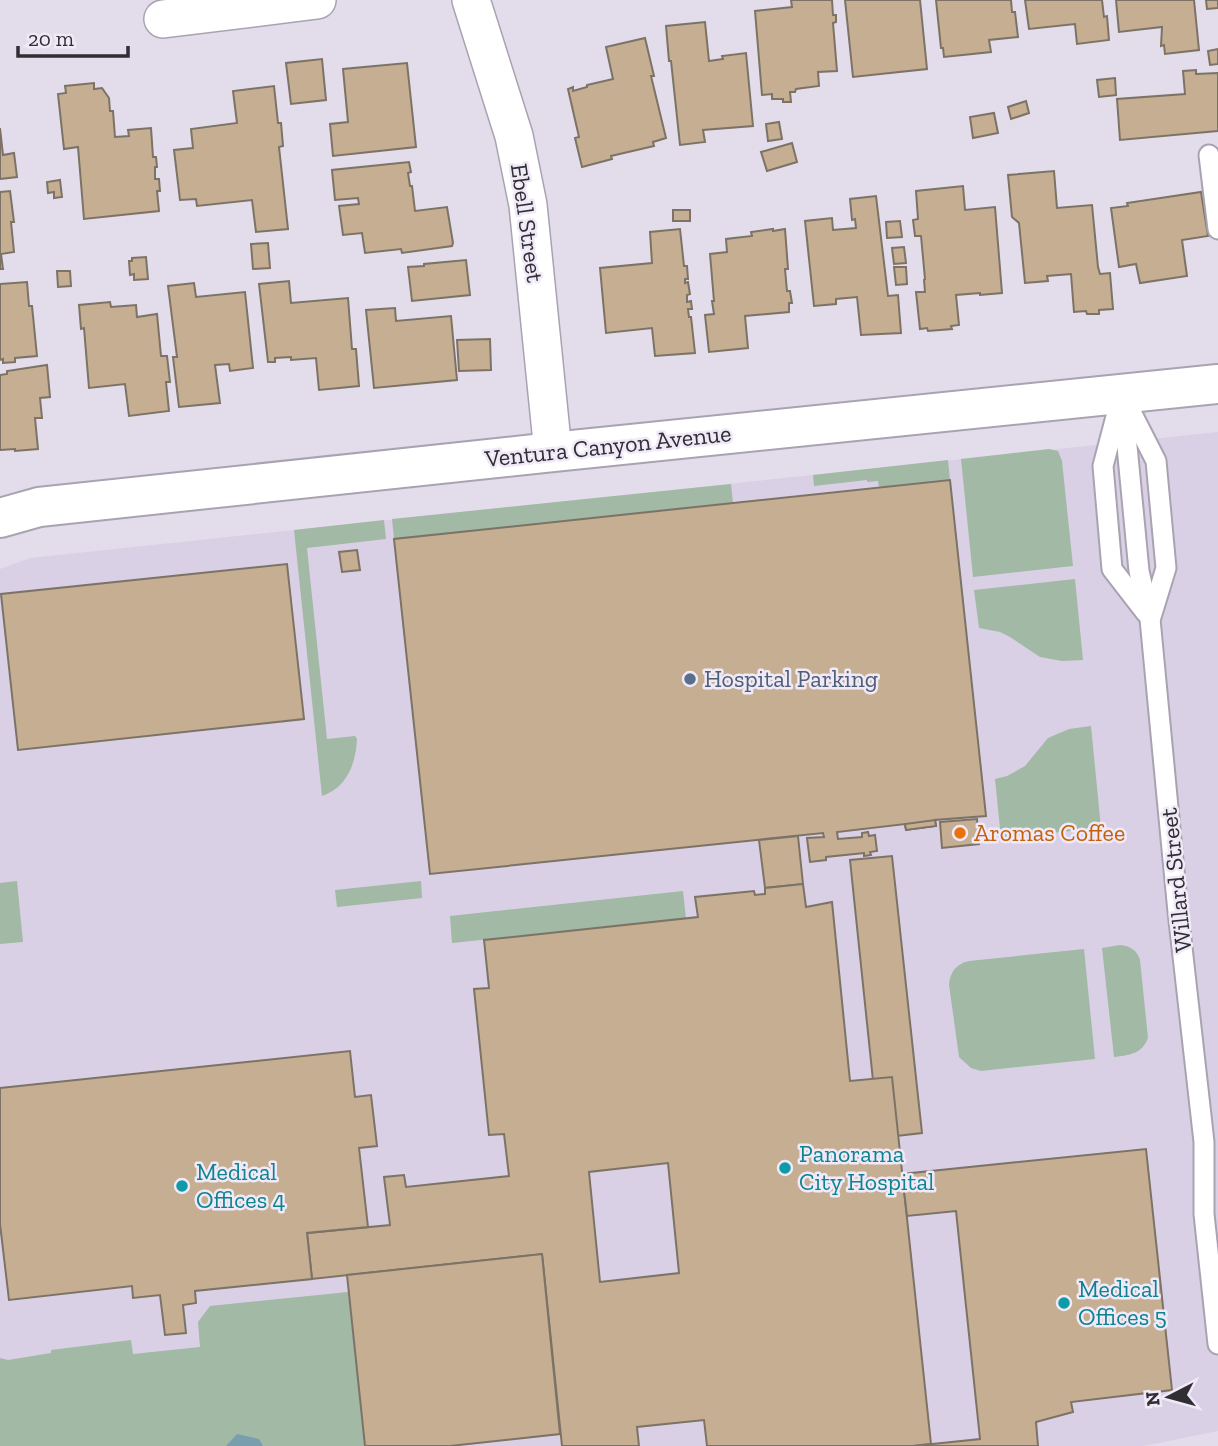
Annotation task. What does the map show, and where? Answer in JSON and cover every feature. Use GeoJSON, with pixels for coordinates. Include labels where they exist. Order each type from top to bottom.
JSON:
{"type":"FeatureCollection","features":[{"type":"Feature","properties":{"kind":"street"},"geometry":{"type":"LineString","coordinates":[[163,19],[317,0]]}},
{"type":"Feature","properties":{"kind":"street","name":"Ebell Street"},"geometry":{"type":"LineString","coordinates":[[484,4],[528,205],[553,452]]}},
{"type":"Feature","properties":{"kind":"street","name":"Ventura Canyon Avenue"},"geometry":{"type":"LineString","coordinates":[[0,518],[39,507],[1218,384]]}},
{"type":"Feature","properties":{"kind":"lane"},"geometry":{"type":"LineString","coordinates":[[1209,155],[1218,229]]}},
{"type":"Feature","properties":{"kind":"lane"},"geometry":{"type":"LineString","coordinates":[[1122,394],[1103,466],[1112,569],[1150,619]]}},
{"type":"Feature","properties":{"kind":"lane","name":"Willard Street"},"geometry":{"type":"LineString","coordinates":[[1122,394],[1156,461],[1166,568],[1150,619],[1178,912],[1204,1142],[1204,1214],[1218,1344]]}},
{"type":"Feature","properties":{"kind":"lane","name":"Willard Street"},"geometry":{"type":"LineString","coordinates":[[1204,1142],[1218,1179]]}},
{"type":"Feature","properties":{"kind":"shaded area"},"geometry":{"type":"Polygon","coordinates":[[[1218,432],[1218,1431],[1144,1446],[0,1446],[0,569],[30,558],[1218,432]]]}},
{"type":"Feature","properties":{"kind":"green space"},"geometry":{"type":"Polygon","coordinates":[[[1049,449],[1058,451],[1062,461],[1073,566],[973,577],[961,459],[1049,449]]]}},
{"type":"Feature","properties":{"kind":"green space"},"geometry":{"type":"Polygon","coordinates":[[[948,460],[950,480],[879,487],[878,481],[867,480],[814,486],[813,475],[948,460]]]}},
{"type":"Feature","properties":{"kind":"green space"},"geometry":{"type":"Polygon","coordinates":[[[731,484],[733,503],[394,539],[392,519],[731,484]]]}},
{"type":"Feature","properties":{"kind":"green space"},"geometry":{"type":"Polygon","coordinates":[[[384,520],[386,539],[307,548],[327,739],[355,736],[357,739],[355,757],[344,781],[322,796],[294,530],[384,520]]]}},
{"type":"Feature","properties":{"kind":"green space"},"geometry":{"type":"Polygon","coordinates":[[[1075,579],[1083,660],[1062,661],[1040,657],[1000,632],[979,628],[974,590],[1075,579]]]}},
{"type":"Feature","properties":{"kind":"green space"},"geometry":{"type":"Polygon","coordinates":[[[1091,726],[1101,828],[1001,838],[995,779],[1025,766],[1048,738],[1069,729],[1091,726]]]}},
{"type":"Feature","properties":{"kind":"green space"},"geometry":{"type":"Polygon","coordinates":[[[17,881],[23,942],[0,944],[0,883],[17,881]]]}},
{"type":"Feature","properties":{"kind":"green space"},"geometry":{"type":"Polygon","coordinates":[[[421,881],[422,898],[337,907],[335,890],[421,881]]]}},
{"type":"Feature","properties":{"kind":"green space"},"geometry":{"type":"Polygon","coordinates":[[[683,891],[686,919],[452,943],[450,916],[683,891]]]}},
{"type":"Feature","properties":{"kind":"green space"},"geometry":{"type":"Polygon","coordinates":[[[1120,945],[1133,949],[1140,960],[1148,1038],[1139,1051],[1114,1057],[1102,948],[1120,945]]]}},
{"type":"Feature","properties":{"kind":"green space"},"geometry":{"type":"Polygon","coordinates":[[[1084,949],[1095,1059],[981,1071],[971,1068],[959,1057],[949,985],[952,972],[957,966],[969,961],[1084,949]]]}},
{"type":"Feature","properties":{"kind":"green space"},"geometry":{"type":"Polygon","coordinates":[[[348,1292],[365,1446],[0,1446],[0,1358],[8,1360],[51,1353],[51,1350],[131,1340],[133,1354],[200,1347],[198,1322],[210,1306],[348,1292]]]}},
{"type":"Feature","properties":{"kind":"water"},"geometry":{"type":"Polygon","coordinates":[[[237,1434],[259,1439],[263,1446],[226,1446],[237,1434]]]}},
{"type":"Feature","properties":{"kind":"building"},"geometry":{"type":"Polygon","coordinates":[[[791,0],[832,0],[833,15],[836,15],[836,22],[833,23],[837,71],[818,72],[819,86],[796,89],[795,92],[790,92],[791,102],[783,102],[783,99],[772,99],[772,94],[762,95],[755,11],[792,7],[791,0]]]}},
{"type":"Feature","properties":{"kind":"building"},"geometry":{"type":"Polygon","coordinates":[[[845,0],[920,0],[927,69],[853,77],[845,0]]]}},
{"type":"Feature","properties":{"kind":"building"},"geometry":{"type":"Polygon","coordinates":[[[936,0],[1011,0],[1018,37],[989,40],[991,52],[944,57],[936,0]]]}},
{"type":"Feature","properties":{"kind":"building"},"geometry":{"type":"Polygon","coordinates":[[[1025,0],[1102,0],[1104,17],[1107,16],[1109,40],[1077,44],[1075,24],[1029,29],[1025,0]]]}},
{"type":"Feature","properties":{"kind":"building"},"geometry":{"type":"Polygon","coordinates":[[[1116,0],[1194,0],[1199,50],[1165,54],[1164,45],[1161,46],[1162,27],[1119,32],[1116,0]]]}},
{"type":"Feature","properties":{"kind":"building"},"geometry":{"type":"Polygon","coordinates":[[[1206,0],[1218,0],[1218,8],[1207,9],[1206,0]]]}},
{"type":"Feature","properties":{"kind":"building"},"geometry":{"type":"Polygon","coordinates":[[[705,22],[709,61],[723,59],[722,56],[746,53],[753,126],[703,130],[705,142],[680,145],[666,26],[705,22]]]}},
{"type":"Feature","properties":{"kind":"building"},"geometry":{"type":"Polygon","coordinates":[[[645,38],[666,138],[653,142],[654,146],[611,156],[612,159],[582,167],[575,138],[579,137],[568,89],[573,87],[573,91],[613,79],[606,47],[645,38]]]}},
{"type":"Feature","properties":{"kind":"building"},"geometry":{"type":"Polygon","coordinates":[[[1218,49],[1218,64],[1210,65],[1208,51],[1218,49]]]}},
{"type":"Feature","properties":{"kind":"building"},"geometry":{"type":"Polygon","coordinates":[[[322,59],[326,100],[291,104],[286,63],[322,59]]]}},
{"type":"Feature","properties":{"kind":"building"},"geometry":{"type":"Polygon","coordinates":[[[407,63],[416,147],[333,156],[330,124],[348,122],[343,69],[407,63]]]}},
{"type":"Feature","properties":{"kind":"building"},"geometry":{"type":"Polygon","coordinates":[[[1196,70],[1196,74],[1218,73],[1218,131],[1120,140],[1117,99],[1185,94],[1183,71],[1196,70]]]}},
{"type":"Feature","properties":{"kind":"building"},"geometry":{"type":"Polygon","coordinates":[[[1115,78],[1116,95],[1099,97],[1097,80],[1115,78]]]}},
{"type":"Feature","properties":{"kind":"building"},"geometry":{"type":"Polygon","coordinates":[[[94,83],[94,89],[102,88],[109,98],[115,137],[129,136],[128,130],[151,128],[153,157],[156,157],[157,167],[155,179],[159,179],[159,211],[84,219],[78,147],[64,149],[58,94],[66,93],[65,86],[94,83]]]}},
{"type":"Feature","properties":{"kind":"building"},"geometry":{"type":"Polygon","coordinates":[[[274,86],[278,123],[281,123],[283,146],[279,147],[288,229],[256,232],[252,200],[197,206],[196,199],[180,200],[174,150],[193,148],[191,129],[237,123],[233,91],[274,86]]]}},
{"type":"Feature","properties":{"kind":"building"},"geometry":{"type":"Polygon","coordinates":[[[1026,101],[1029,113],[1011,119],[1008,107],[1026,101]]]}},
{"type":"Feature","properties":{"kind":"building"},"geometry":{"type":"Polygon","coordinates":[[[994,113],[998,133],[973,138],[970,117],[994,113]]]}},
{"type":"Feature","properties":{"kind":"building"},"geometry":{"type":"Polygon","coordinates":[[[779,122],[782,139],[768,141],[766,124],[779,122]]]}},
{"type":"Feature","properties":{"kind":"building"},"geometry":{"type":"Polygon","coordinates":[[[0,128],[3,155],[14,153],[17,177],[0,179],[0,128]]]}},
{"type":"Feature","properties":{"kind":"building"},"geometry":{"type":"Polygon","coordinates":[[[792,143],[797,162],[767,171],[761,152],[792,143]]]}},
{"type":"Feature","properties":{"kind":"building"},"geometry":{"type":"Polygon","coordinates":[[[409,162],[411,172],[408,173],[415,211],[447,207],[452,246],[402,253],[401,249],[365,253],[362,233],[343,235],[339,206],[359,204],[358,198],[335,200],[332,170],[409,162]]]}},
{"type":"Feature","properties":{"kind":"building"},"geometry":{"type":"Polygon","coordinates":[[[1054,171],[1057,208],[1092,205],[1098,267],[1100,274],[1110,273],[1113,309],[1099,310],[1099,314],[1074,312],[1071,274],[1047,276],[1048,281],[1025,283],[1019,223],[1012,217],[1008,175],[1054,171]]]}},
{"type":"Feature","properties":{"kind":"building"},"geometry":{"type":"Polygon","coordinates":[[[60,180],[62,197],[54,198],[54,192],[48,193],[47,182],[60,180]]]}},
{"type":"Feature","properties":{"kind":"building"},"geometry":{"type":"Polygon","coordinates":[[[963,186],[965,210],[995,207],[1002,293],[956,295],[959,325],[951,326],[952,329],[920,329],[916,292],[925,292],[925,279],[921,236],[915,236],[913,220],[918,219],[916,191],[963,186]]]}},
{"type":"Feature","properties":{"kind":"building"},"geometry":{"type":"Polygon","coordinates":[[[10,191],[14,252],[1,254],[3,269],[0,269],[0,192],[10,191]]]}},
{"type":"Feature","properties":{"kind":"building"},"geometry":{"type":"Polygon","coordinates":[[[1201,192],[1208,236],[1182,240],[1187,276],[1140,283],[1136,264],[1119,267],[1111,208],[1128,206],[1127,203],[1201,192]]]}},
{"type":"Feature","properties":{"kind":"building"},"geometry":{"type":"Polygon","coordinates":[[[876,196],[888,296],[898,295],[901,333],[861,335],[857,297],[836,299],[836,304],[814,306],[805,221],[832,218],[833,230],[856,228],[855,219],[852,220],[850,199],[876,196]]]}},
{"type":"Feature","properties":{"kind":"building"},"geometry":{"type":"Polygon","coordinates":[[[673,210],[690,210],[690,221],[673,221],[673,210]]]}},
{"type":"Feature","properties":{"kind":"building"},"geometry":{"type":"Polygon","coordinates":[[[900,221],[902,237],[887,238],[886,222],[900,221]]]}},
{"type":"Feature","properties":{"kind":"building"},"geometry":{"type":"Polygon","coordinates":[[[680,229],[684,266],[687,266],[688,279],[685,279],[685,283],[688,282],[690,294],[687,295],[687,302],[691,301],[692,309],[688,309],[695,353],[655,356],[652,328],[606,333],[600,268],[652,263],[650,232],[680,229]]]}},
{"type":"Feature","properties":{"kind":"building"},"geometry":{"type":"Polygon","coordinates":[[[785,229],[787,291],[790,291],[792,303],[789,303],[789,312],[745,316],[748,348],[709,352],[705,315],[714,314],[710,254],[727,252],[726,239],[752,236],[751,232],[785,229]]]}},
{"type":"Feature","properties":{"kind":"building"},"geometry":{"type":"Polygon","coordinates":[[[268,243],[270,268],[253,269],[251,244],[268,243]]]}},
{"type":"Feature","properties":{"kind":"building"},"geometry":{"type":"Polygon","coordinates":[[[904,247],[906,263],[894,264],[892,248],[904,247]]]}},
{"type":"Feature","properties":{"kind":"building"},"geometry":{"type":"Polygon","coordinates":[[[146,257],[148,279],[134,280],[134,274],[130,275],[129,261],[132,261],[132,258],[146,257]]]}},
{"type":"Feature","properties":{"kind":"building"},"geometry":{"type":"Polygon","coordinates":[[[466,260],[470,295],[412,301],[408,267],[466,260]]]}},
{"type":"Feature","properties":{"kind":"building"},"geometry":{"type":"Polygon","coordinates":[[[894,267],[906,267],[907,284],[896,285],[894,267]]]}},
{"type":"Feature","properties":{"kind":"building"},"geometry":{"type":"Polygon","coordinates":[[[57,271],[70,271],[71,286],[58,287],[57,271]]]}},
{"type":"Feature","properties":{"kind":"building"},"geometry":{"type":"Polygon","coordinates":[[[289,281],[291,303],[348,298],[352,349],[356,349],[359,386],[319,390],[316,358],[275,358],[275,362],[268,362],[259,284],[289,281]]]}},
{"type":"Feature","properties":{"kind":"building"},"geometry":{"type":"Polygon","coordinates":[[[27,282],[37,356],[15,358],[15,362],[3,363],[3,359],[0,360],[0,284],[27,282]]]}},
{"type":"Feature","properties":{"kind":"building"},"geometry":{"type":"Polygon","coordinates":[[[194,283],[196,297],[245,292],[253,368],[230,371],[229,364],[215,365],[220,403],[179,407],[173,357],[177,357],[168,286],[194,283]]]}},
{"type":"Feature","properties":{"kind":"building"},"geometry":{"type":"Polygon","coordinates":[[[110,302],[111,307],[136,305],[137,317],[157,314],[161,356],[167,356],[169,411],[129,416],[125,384],[89,388],[84,328],[81,329],[79,305],[110,302]]]}},
{"type":"Feature","properties":{"kind":"building"},"geometry":{"type":"Polygon","coordinates":[[[395,308],[396,321],[451,316],[457,380],[374,388],[366,310],[395,308]]]}},
{"type":"Feature","properties":{"kind":"building"},"geometry":{"type":"Polygon","coordinates":[[[490,339],[491,370],[459,371],[457,340],[490,339]]]}},
{"type":"Feature","properties":{"kind":"building"},"geometry":{"type":"Polygon","coordinates":[[[47,365],[50,397],[40,398],[42,418],[35,418],[38,449],[0,450],[0,375],[7,374],[7,371],[47,365]]]}},
{"type":"Feature","properties":{"kind":"building","name":"Hospital Parking"},"geometry":{"type":"Polygon","coordinates":[[[950,480],[986,816],[935,820],[936,826],[906,830],[905,824],[837,832],[838,839],[862,837],[862,833],[868,832],[869,836],[875,835],[877,851],[870,852],[871,855],[864,856],[864,853],[826,857],[826,860],[810,862],[807,838],[824,837],[823,833],[430,874],[394,539],[950,480]]]}},
{"type":"Feature","properties":{"kind":"building"},"geometry":{"type":"Polygon","coordinates":[[[357,550],[360,570],[342,572],[339,552],[357,550]]]}},
{"type":"Feature","properties":{"kind":"building"},"geometry":{"type":"Polygon","coordinates":[[[287,564],[304,719],[18,750],[1,594],[287,564]]]}},
{"type":"Feature","properties":{"kind":"building","name":"Aromas Coffee"},"geometry":{"type":"Polygon","coordinates":[[[977,819],[979,844],[942,848],[940,822],[977,819]]]}},
{"type":"Feature","properties":{"kind":"building"},"geometry":{"type":"Polygon","coordinates":[[[935,820],[936,826],[906,830],[905,824],[935,820]]]}},
{"type":"Feature","properties":{"kind":"building"},"geometry":{"type":"Polygon","coordinates":[[[798,836],[803,884],[765,888],[759,840],[798,836]]]}},
{"type":"Feature","properties":{"kind":"building"},"geometry":{"type":"Polygon","coordinates":[[[892,856],[922,1133],[879,1138],[850,860],[892,856]]]}},
{"type":"Feature","properties":{"kind":"building","name":"Panorama City Hospital"},"geometry":{"type":"Polygon","coordinates":[[[803,884],[806,907],[832,902],[850,1081],[892,1077],[931,1444],[707,1446],[704,1420],[637,1427],[639,1446],[562,1446],[542,1254],[312,1279],[307,1233],[390,1225],[384,1177],[404,1175],[406,1187],[509,1176],[504,1134],[489,1135],[474,989],[489,988],[484,940],[698,917],[695,897],[754,891],[755,895],[765,894],[765,888],[803,884]],[[668,1163],[589,1172],[600,1282],[679,1273],[668,1163]]]}},
{"type":"Feature","properties":{"kind":"building","name":"Medical Offices 4"},"geometry":{"type":"Polygon","coordinates":[[[350,1051],[355,1097],[371,1095],[377,1146],[359,1148],[368,1227],[307,1233],[312,1279],[195,1291],[196,1303],[183,1305],[186,1333],[165,1335],[160,1295],[133,1298],[132,1286],[9,1300],[0,1224],[0,1088],[350,1051]]]}},
{"type":"Feature","properties":{"kind":"building","name":"Medical Offices 5"},"geometry":{"type":"Polygon","coordinates":[[[1146,1149],[1172,1390],[1071,1402],[1073,1412],[1036,1422],[1038,1446],[913,1446],[980,1439],[956,1211],[907,1216],[902,1174],[1146,1149]]]}},
{"type":"Feature","properties":{"kind":"building"},"geometry":{"type":"Polygon","coordinates":[[[542,1254],[560,1434],[450,1446],[365,1446],[347,1275],[542,1254]]]}},
{"type":"Feature","properties":{"kind":"place","name":"Hospital Parking"},"geometry":{"type":"Point","coordinates":[690,679]}},
{"type":"Feature","properties":{"kind":"place","name":"Aromas Coffee"},"geometry":{"type":"Point","coordinates":[960,833]}},
{"type":"Feature","properties":{"kind":"place","name":"Panorama City Hospital"},"geometry":{"type":"Point","coordinates":[785,1168]}},
{"type":"Feature","properties":{"kind":"place","name":"Medical Offices 4"},"geometry":{"type":"Point","coordinates":[182,1186]}},
{"type":"Feature","properties":{"kind":"place","name":"Medical Offices 5"},"geometry":{"type":"Point","coordinates":[1064,1303]}}]}
